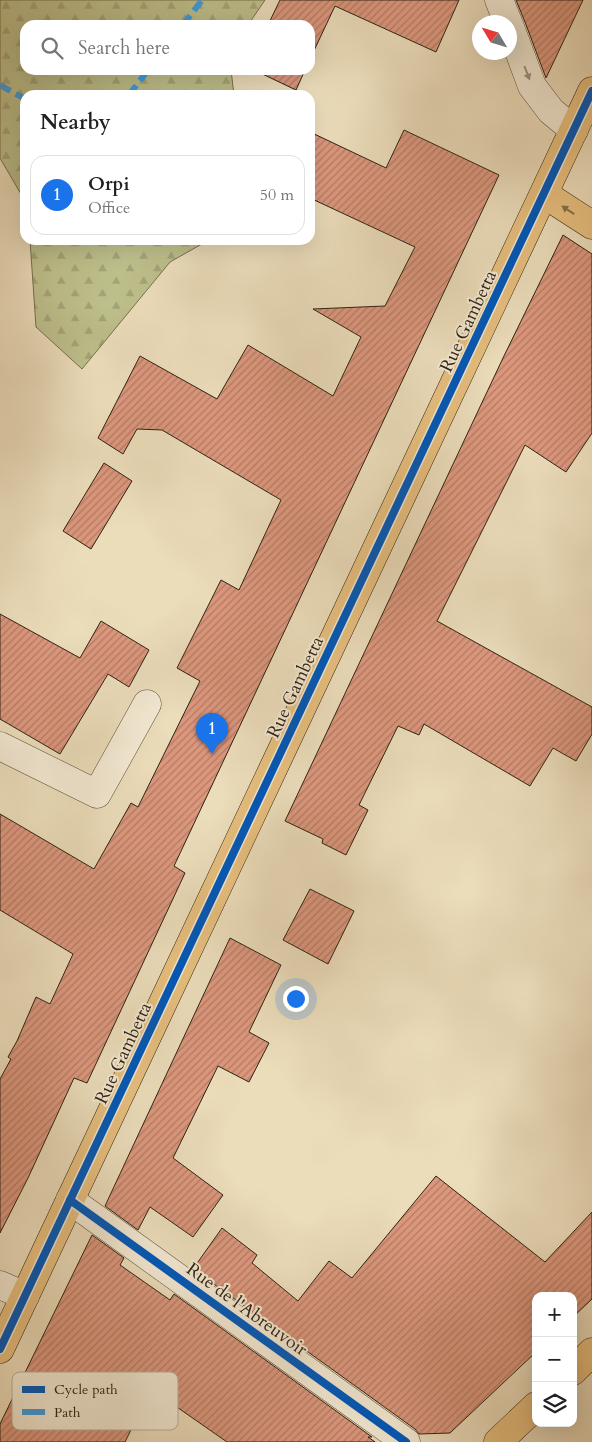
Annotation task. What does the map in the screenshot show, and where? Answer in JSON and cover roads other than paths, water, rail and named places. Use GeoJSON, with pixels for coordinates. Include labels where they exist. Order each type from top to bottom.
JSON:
{"type":"FeatureCollection","features":[{"type":"Feature","properties":{"kind":"main road","name":"Rue Gambetta"},"geometry":{"type":"LineString","coordinates":[[0,1349],[592,91]]}},
{"type":"Feature","properties":{"kind":"main road"},"geometry":{"type":"LineString","coordinates":[[544,194],[592,225]]}},
{"type":"Feature","properties":{"kind":"main road"},"geometry":{"type":"LineString","coordinates":[[577,1367],[592,1352]]}},
{"type":"Feature","properties":{"kind":"main road"},"geometry":{"type":"LineString","coordinates":[[498,1442],[532,1410]]}},
{"type":"Feature","properties":{"kind":"street"},"geometry":{"type":"LineString","coordinates":[[499,0],[505,15]]}},
{"type":"Feature","properties":{"kind":"street"},"geometry":{"type":"LineString","coordinates":[[517,46],[532,86],[551,111],[574,130]]}},
{"type":"Feature","properties":{"kind":"street"},"geometry":{"type":"LineString","coordinates":[[0,746],[97,794],[147,704]]}},
{"type":"Feature","properties":{"kind":"street","name":"Rue de l'Abreuvoir"},"geometry":{"type":"LineString","coordinates":[[70,1200],[406,1442]]}},
{"type":"Feature","properties":{"kind":"street"},"geometry":{"type":"LineString","coordinates":[[0,1285],[25,1296]]}},
{"type":"Feature","properties":{"kind":"place","name":"Orpi"},"geometry":{"type":"Point","coordinates":[212,754]}}]}
